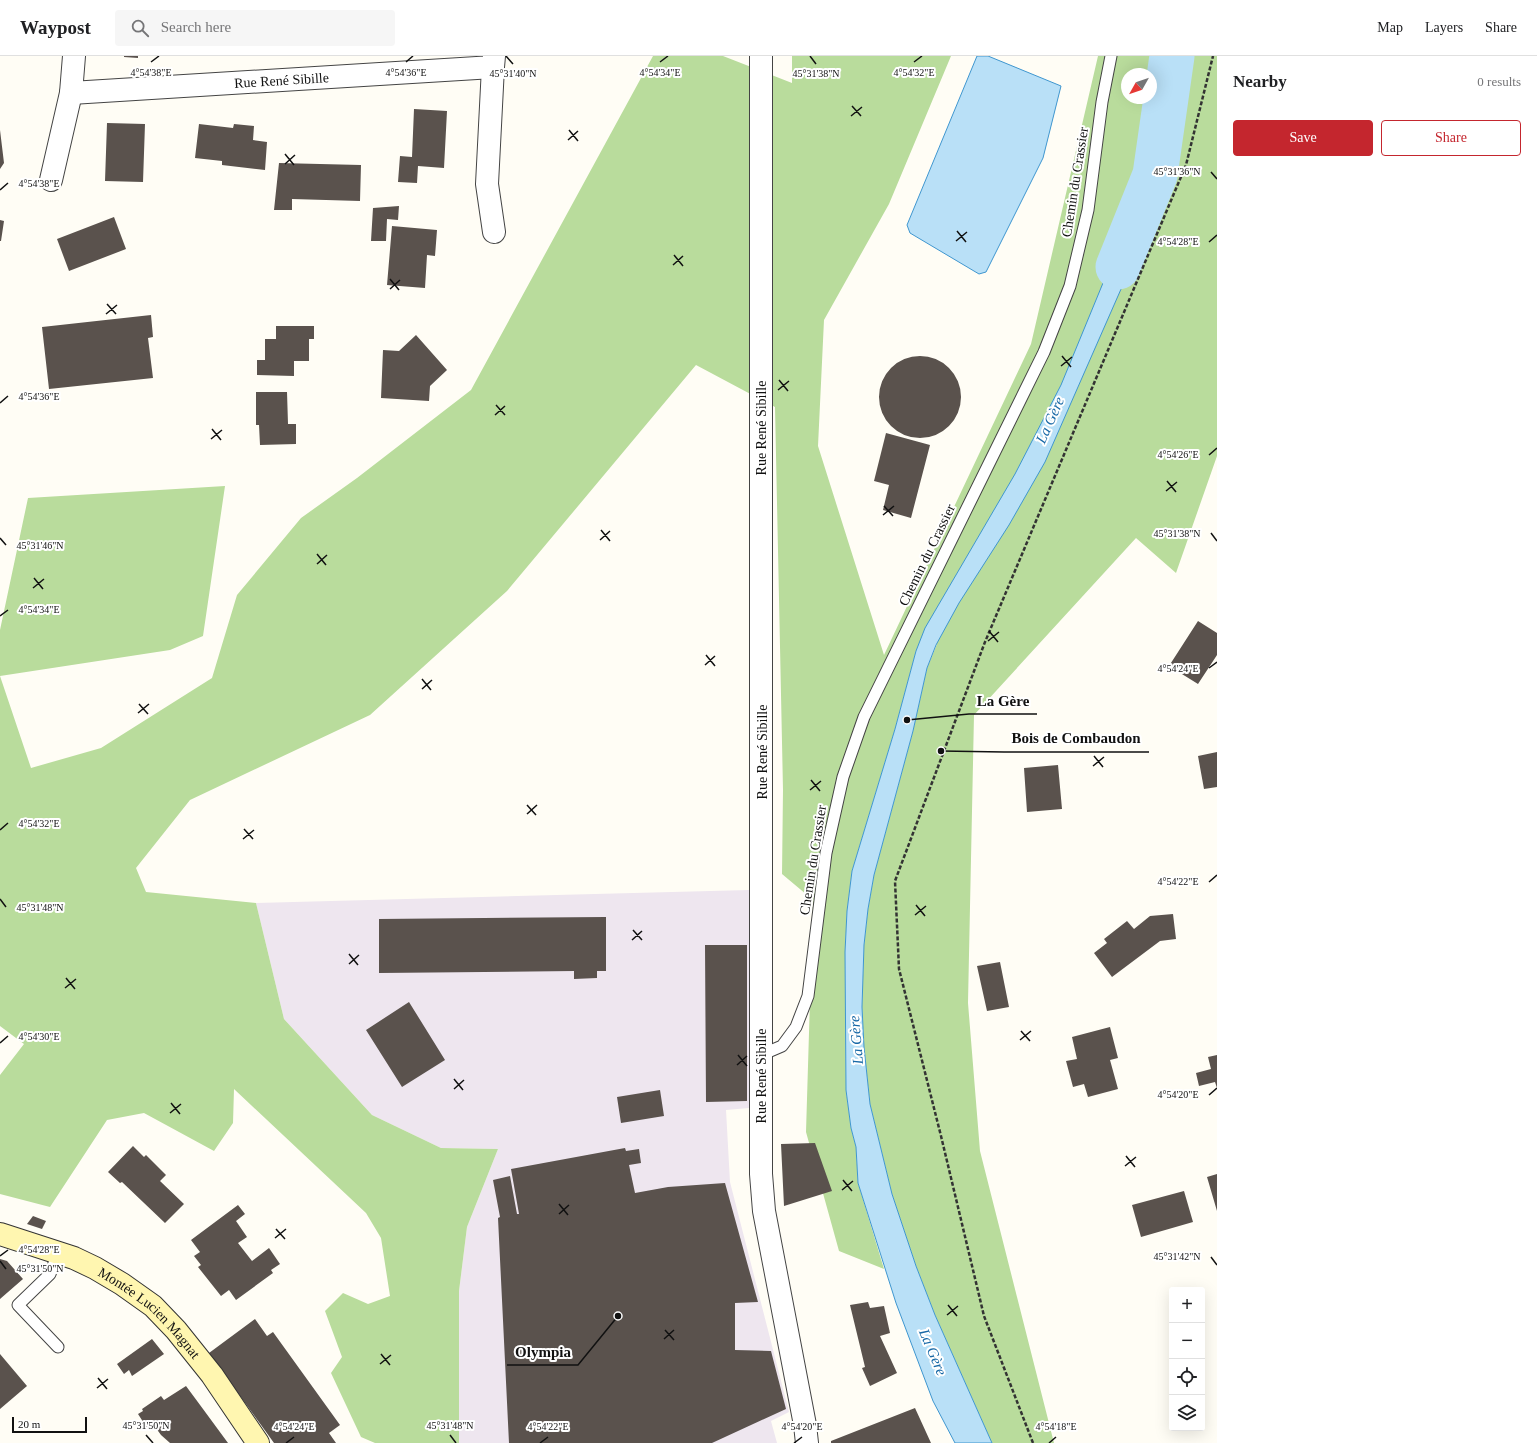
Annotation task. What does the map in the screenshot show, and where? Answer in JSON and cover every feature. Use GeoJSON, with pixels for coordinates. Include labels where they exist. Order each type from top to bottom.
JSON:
{"type":"FeatureCollection","features":[{"type":"Feature","properties":{"kind":"main road","name":"Montée Lucien Magnat"},"geometry":{"type":"LineString","coordinates":[[0,1234],[74,1258],[95,1268],[122,1284],[153,1306],[176,1330],[212,1375],[258,1443]]}},
{"type":"Feature","properties":{"kind":"street"},"geometry":{"type":"LineString","coordinates":[[51,180],[71,93],[74,56]]}},
{"type":"Feature","properties":{"kind":"street","name":"Rue René Sibille"},"geometry":{"type":"LineString","coordinates":[[761,56],[761,1174],[764,1210],[805,1425],[807,1443]]}},
{"type":"Feature","properties":{"kind":"street","name":"Rue René Sibille"},"geometry":{"type":"LineString","coordinates":[[71,93],[494,62],[487,184],[494,232]]}},
{"type":"Feature","properties":{"kind":"lane","name":"Chemin du Crassier"},"geometry":{"type":"LineString","coordinates":[[761,1055],[782,1046],[796,1027],[808,996],[826,854],[843,777],[864,717],[1044,352],[1070,286],[1088,210],[1102,102],[1111,56]]}},
{"type":"Feature","properties":{"kind":"lane"},"geometry":{"type":"LineString","coordinates":[[58,1253],[50,1274],[18,1305],[58,1347]]}},
{"type":"Feature","properties":{"kind":"path"},"geometry":{"type":"LineString","coordinates":[[1033,1443],[984,1316],[899,968],[895,881],[986,642],[1186,165],[1213,56]]}},
{"type":"Feature","properties":{"kind":"shaded area"},"geometry":{"type":"Polygon","coordinates":[[[749,890],[749,1108],[726,1110],[730,1182],[789,1412],[771,1421],[777,1443],[459,1443],[459,1291],[467,1227],[498,1149],[441,1148],[372,1115],[284,1019],[256,903],[749,890]]]}},
{"type":"Feature","properties":{"kind":"green space"},"geometry":{"type":"Polygon","coordinates":[[[653,56],[723,56],[792,83],[792,56],[951,56],[889,204],[824,320],[818,446],[884,655],[1031,344],[1098,56],[1217,56],[1217,456],[1176,573],[1136,538],[974,715],[968,1003],[980,1151],[1054,1443],[992,1443],[935,1315],[916,1266],[892,1194],[870,1104],[864,1047],[862,1007],[864,945],[868,909],[874,875],[913,731],[927,668],[937,644],[916,651],[895,729],[852,871],[847,911],[845,952],[846,1090],[851,1128],[856,1147],[858,1183],[884,1269],[839,1251],[806,1132],[813,900],[782,874],[783,790],[775,407],[696,365],[507,591],[370,715],[190,800],[136,868],[146,892],[256,903],[284,1019],[372,1115],[441,1148],[498,1149],[467,1227],[459,1291],[459,1443],[375,1443],[361,1437],[331,1373],[342,1357],[325,1311],[343,1293],[368,1304],[390,1296],[381,1238],[366,1213],[234,1089],[233,1123],[214,1151],[144,1113],[107,1120],[50,1207],[0,1194],[0,1075],[24,1044],[0,1026],[0,676],[31,768],[101,748],[212,678],[237,595],[301,518],[357,478],[471,390],[653,56]]]}},
{"type":"Feature","properties":{"kind":"green space"},"geometry":{"type":"Polygon","coordinates":[[[225,486],[203,636],[170,650],[0,676],[0,630],[28,498],[225,486]]]}},
{"type":"Feature","properties":{"kind":"water"},"geometry":{"type":"Polygon","coordinates":[[[977,56],[988,56],[1061,86],[1043,158],[986,272],[979,274],[910,233],[907,225],[977,56]]]}},
{"type":"Feature","properties":{"kind":"water"},"geometry":{"type":"Polygon","coordinates":[[[1133,204],[1150,217],[1147,230],[1045,462],[1009,525],[959,603],[936,645],[927,668],[913,731],[874,875],[868,909],[864,945],[862,1007],[864,1047],[870,1104],[892,1194],[916,1266],[935,1315],[992,1443],[955,1443],[933,1401],[896,1303],[858,1183],[856,1147],[851,1128],[846,1090],[845,952],[847,911],[852,871],[895,729],[916,651],[925,628],[1015,474],[1061,385],[1124,232],[1133,204]]]}},
{"type":"Feature","properties":{"kind":"building"},"geometry":{"type":"Polygon","coordinates":[[[138,56],[138,58],[124,57],[138,56]]]}},
{"type":"Feature","properties":{"kind":"building"},"geometry":{"type":"Polygon","coordinates":[[[414,109],[447,111],[444,168],[418,166],[417,183],[398,182],[400,156],[412,157],[414,109]]]}},
{"type":"Feature","properties":{"kind":"building"},"geometry":{"type":"Polygon","coordinates":[[[107,123],[145,124],[143,182],[105,181],[107,123]]]}},
{"type":"Feature","properties":{"kind":"building"},"geometry":{"type":"Polygon","coordinates":[[[199,124],[233,128],[234,124],[254,126],[253,140],[267,142],[265,170],[222,165],[222,161],[195,158],[199,124]]]}},
{"type":"Feature","properties":{"kind":"building"},"geometry":{"type":"Polygon","coordinates":[[[0,130],[4,163],[0,169],[0,130]]]}},
{"type":"Feature","properties":{"kind":"building"},"geometry":{"type":"Polygon","coordinates":[[[279,163],[361,165],[360,201],[292,199],[292,210],[274,210],[279,163]]]}},
{"type":"Feature","properties":{"kind":"building"},"geometry":{"type":"Polygon","coordinates":[[[399,206],[398,220],[387,219],[386,241],[371,241],[373,208],[399,206]]]}},
{"type":"Feature","properties":{"kind":"building"},"geometry":{"type":"Polygon","coordinates":[[[114,217],[126,249],[69,271],[57,239],[114,217]]]}},
{"type":"Feature","properties":{"kind":"building"},"geometry":{"type":"Polygon","coordinates":[[[0,220],[4,221],[1,241],[0,241],[0,220]]]}},
{"type":"Feature","properties":{"kind":"building"},"geometry":{"type":"Polygon","coordinates":[[[392,226],[437,230],[435,256],[427,255],[425,288],[387,285],[392,226]]]}},
{"type":"Feature","properties":{"kind":"building"},"geometry":{"type":"Polygon","coordinates":[[[151,315],[153,337],[148,338],[153,378],[49,389],[42,327],[151,315]]]}},
{"type":"Feature","properties":{"kind":"building"},"geometry":{"type":"Polygon","coordinates":[[[276,326],[314,326],[314,339],[309,339],[309,361],[294,361],[294,376],[257,375],[257,360],[265,360],[265,339],[276,339],[276,326]]]}},
{"type":"Feature","properties":{"kind":"building"},"geometry":{"type":"Polygon","coordinates":[[[416,335],[447,370],[430,386],[429,401],[381,398],[383,350],[399,351],[416,335]]]}},
{"type":"Feature","properties":{"kind":"building"},"geometry":{"type":"Polygon","coordinates":[[[912,356],[928,356],[943,363],[954,374],[961,389],[961,405],[958,413],[949,426],[936,435],[928,438],[912,438],[897,431],[886,420],[879,405],[879,389],[886,374],[897,363],[912,356]]]}},
{"type":"Feature","properties":{"kind":"building"},"geometry":{"type":"Polygon","coordinates":[[[256,392],[287,392],[288,424],[296,424],[296,444],[260,445],[259,425],[256,425],[256,392]]]}},
{"type":"Feature","properties":{"kind":"building"},"geometry":{"type":"Polygon","coordinates":[[[886,433],[930,445],[911,518],[883,510],[889,485],[874,481],[886,433]]]}},
{"type":"Feature","properties":{"kind":"building"},"geometry":{"type":"Polygon","coordinates":[[[1198,621],[1217,633],[1217,655],[1198,684],[1169,666],[1198,621]]]}},
{"type":"Feature","properties":{"kind":"building"},"geometry":{"type":"Polygon","coordinates":[[[1217,752],[1217,787],[1204,789],[1198,756],[1217,752]]]}},
{"type":"Feature","properties":{"kind":"building"},"geometry":{"type":"Polygon","coordinates":[[[1058,765],[1062,809],[1027,812],[1024,768],[1058,765]]]}},
{"type":"Feature","properties":{"kind":"building"},"geometry":{"type":"Polygon","coordinates":[[[1173,914],[1176,939],[1160,941],[1112,977],[1094,953],[1107,943],[1104,939],[1127,921],[1134,929],[1150,916],[1173,914]]]}},
{"type":"Feature","properties":{"kind":"building"},"geometry":{"type":"Polygon","coordinates":[[[606,917],[606,971],[597,971],[597,978],[574,979],[574,971],[379,973],[379,919],[606,917]]]}},
{"type":"Feature","properties":{"kind":"building"},"geometry":{"type":"Polygon","coordinates":[[[705,945],[747,945],[747,1101],[706,1102],[705,945]]]}},
{"type":"Feature","properties":{"kind":"building"},"geometry":{"type":"Polygon","coordinates":[[[1000,962],[1009,1007],[987,1011],[977,966],[1000,962]]]}},
{"type":"Feature","properties":{"kind":"building"},"geometry":{"type":"Polygon","coordinates":[[[409,1002],[445,1060],[402,1087],[366,1030],[409,1002]]]}},
{"type":"Feature","properties":{"kind":"building"},"geometry":{"type":"Polygon","coordinates":[[[1110,1027],[1118,1058],[1110,1060],[1118,1089],[1088,1097],[1084,1084],[1073,1087],[1066,1061],[1077,1059],[1072,1037],[1110,1027]]]}},
{"type":"Feature","properties":{"kind":"building"},"geometry":{"type":"Polygon","coordinates":[[[1217,1055],[1217,1088],[1215,1082],[1199,1086],[1196,1073],[1211,1069],[1208,1057],[1217,1055]]]}},
{"type":"Feature","properties":{"kind":"building"},"geometry":{"type":"Polygon","coordinates":[[[660,1090],[664,1116],[621,1123],[617,1097],[660,1090]]]}},
{"type":"Feature","properties":{"kind":"building"},"geometry":{"type":"Polygon","coordinates":[[[815,1143],[832,1191],[784,1206],[781,1144],[815,1143]]]}},
{"type":"Feature","properties":{"kind":"building"},"geometry":{"type":"Polygon","coordinates":[[[133,1146],[144,1157],[146,1155],[166,1175],[160,1181],[184,1204],[165,1223],[122,1182],[120,1183],[108,1172],[133,1146]]]}},
{"type":"Feature","properties":{"kind":"building"},"geometry":{"type":"Polygon","coordinates":[[[625,1148],[626,1151],[639,1149],[641,1163],[629,1165],[635,1193],[668,1187],[725,1183],[758,1302],[735,1303],[735,1350],[771,1351],[786,1409],[712,1443],[509,1443],[498,1218],[500,1217],[493,1180],[510,1176],[517,1214],[519,1214],[511,1169],[625,1148]]]}},
{"type":"Feature","properties":{"kind":"building"},"geometry":{"type":"Polygon","coordinates":[[[1217,1174],[1217,1211],[1207,1177],[1217,1174]]]}},
{"type":"Feature","properties":{"kind":"building"},"geometry":{"type":"Polygon","coordinates":[[[1184,1191],[1193,1222],[1141,1237],[1132,1205],[1184,1191]]]}},
{"type":"Feature","properties":{"kind":"building"},"geometry":{"type":"Polygon","coordinates":[[[238,1205],[245,1214],[236,1221],[247,1237],[238,1243],[252,1261],[269,1248],[280,1264],[271,1270],[273,1273],[236,1300],[229,1290],[221,1296],[198,1267],[201,1265],[194,1256],[200,1252],[191,1240],[238,1205]]]}},
{"type":"Feature","properties":{"kind":"building"},"geometry":{"type":"Polygon","coordinates":[[[33,1216],[46,1221],[42,1229],[27,1224],[33,1216]]]}},
{"type":"Feature","properties":{"kind":"building"},"geometry":{"type":"Polygon","coordinates":[[[0,1259],[7,1261],[23,1279],[0,1299],[0,1259]]]}},
{"type":"Feature","properties":{"kind":"building"},"geometry":{"type":"Polygon","coordinates":[[[868,1302],[870,1308],[884,1306],[890,1333],[880,1336],[897,1373],[870,1386],[862,1368],[865,1367],[850,1305],[868,1302]]]}},
{"type":"Feature","properties":{"kind":"building"},"geometry":{"type":"Polygon","coordinates":[[[255,1319],[267,1336],[273,1332],[340,1425],[329,1433],[336,1443],[274,1443],[209,1353],[255,1319]]]}},
{"type":"Feature","properties":{"kind":"building"},"geometry":{"type":"Polygon","coordinates":[[[152,1339],[164,1354],[132,1376],[129,1370],[124,1374],[117,1364],[152,1339]]]}},
{"type":"Feature","properties":{"kind":"building"},"geometry":{"type":"Polygon","coordinates":[[[0,1354],[27,1386],[0,1409],[0,1354]]]}},
{"type":"Feature","properties":{"kind":"building"},"geometry":{"type":"Polygon","coordinates":[[[186,1386],[228,1443],[170,1443],[161,1435],[153,1424],[147,1428],[138,1414],[143,1411],[142,1409],[161,1396],[164,1400],[186,1386]]]}},
{"type":"Feature","properties":{"kind":"building"},"geometry":{"type":"Polygon","coordinates":[[[915,1408],[931,1443],[831,1443],[831,1441],[915,1408]]]}},
{"type":"Feature","properties":{"kind":"waterway","name":"La Gère"},"geometry":{"type":"LineString","coordinates":[[1118,267],[1155,175],[1172,56]]}},
{"type":"Feature","properties":{"kind":"place","name":"La Gère"},"geometry":{"type":"Point","coordinates":[907,720]}},
{"type":"Feature","properties":{"kind":"place","name":"Bois de Combaudon"},"geometry":{"type":"Point","coordinates":[941,751]}},
{"type":"Feature","properties":{"kind":"place","name":"Olympia"},"geometry":{"type":"Point","coordinates":[618,1316]}}]}
